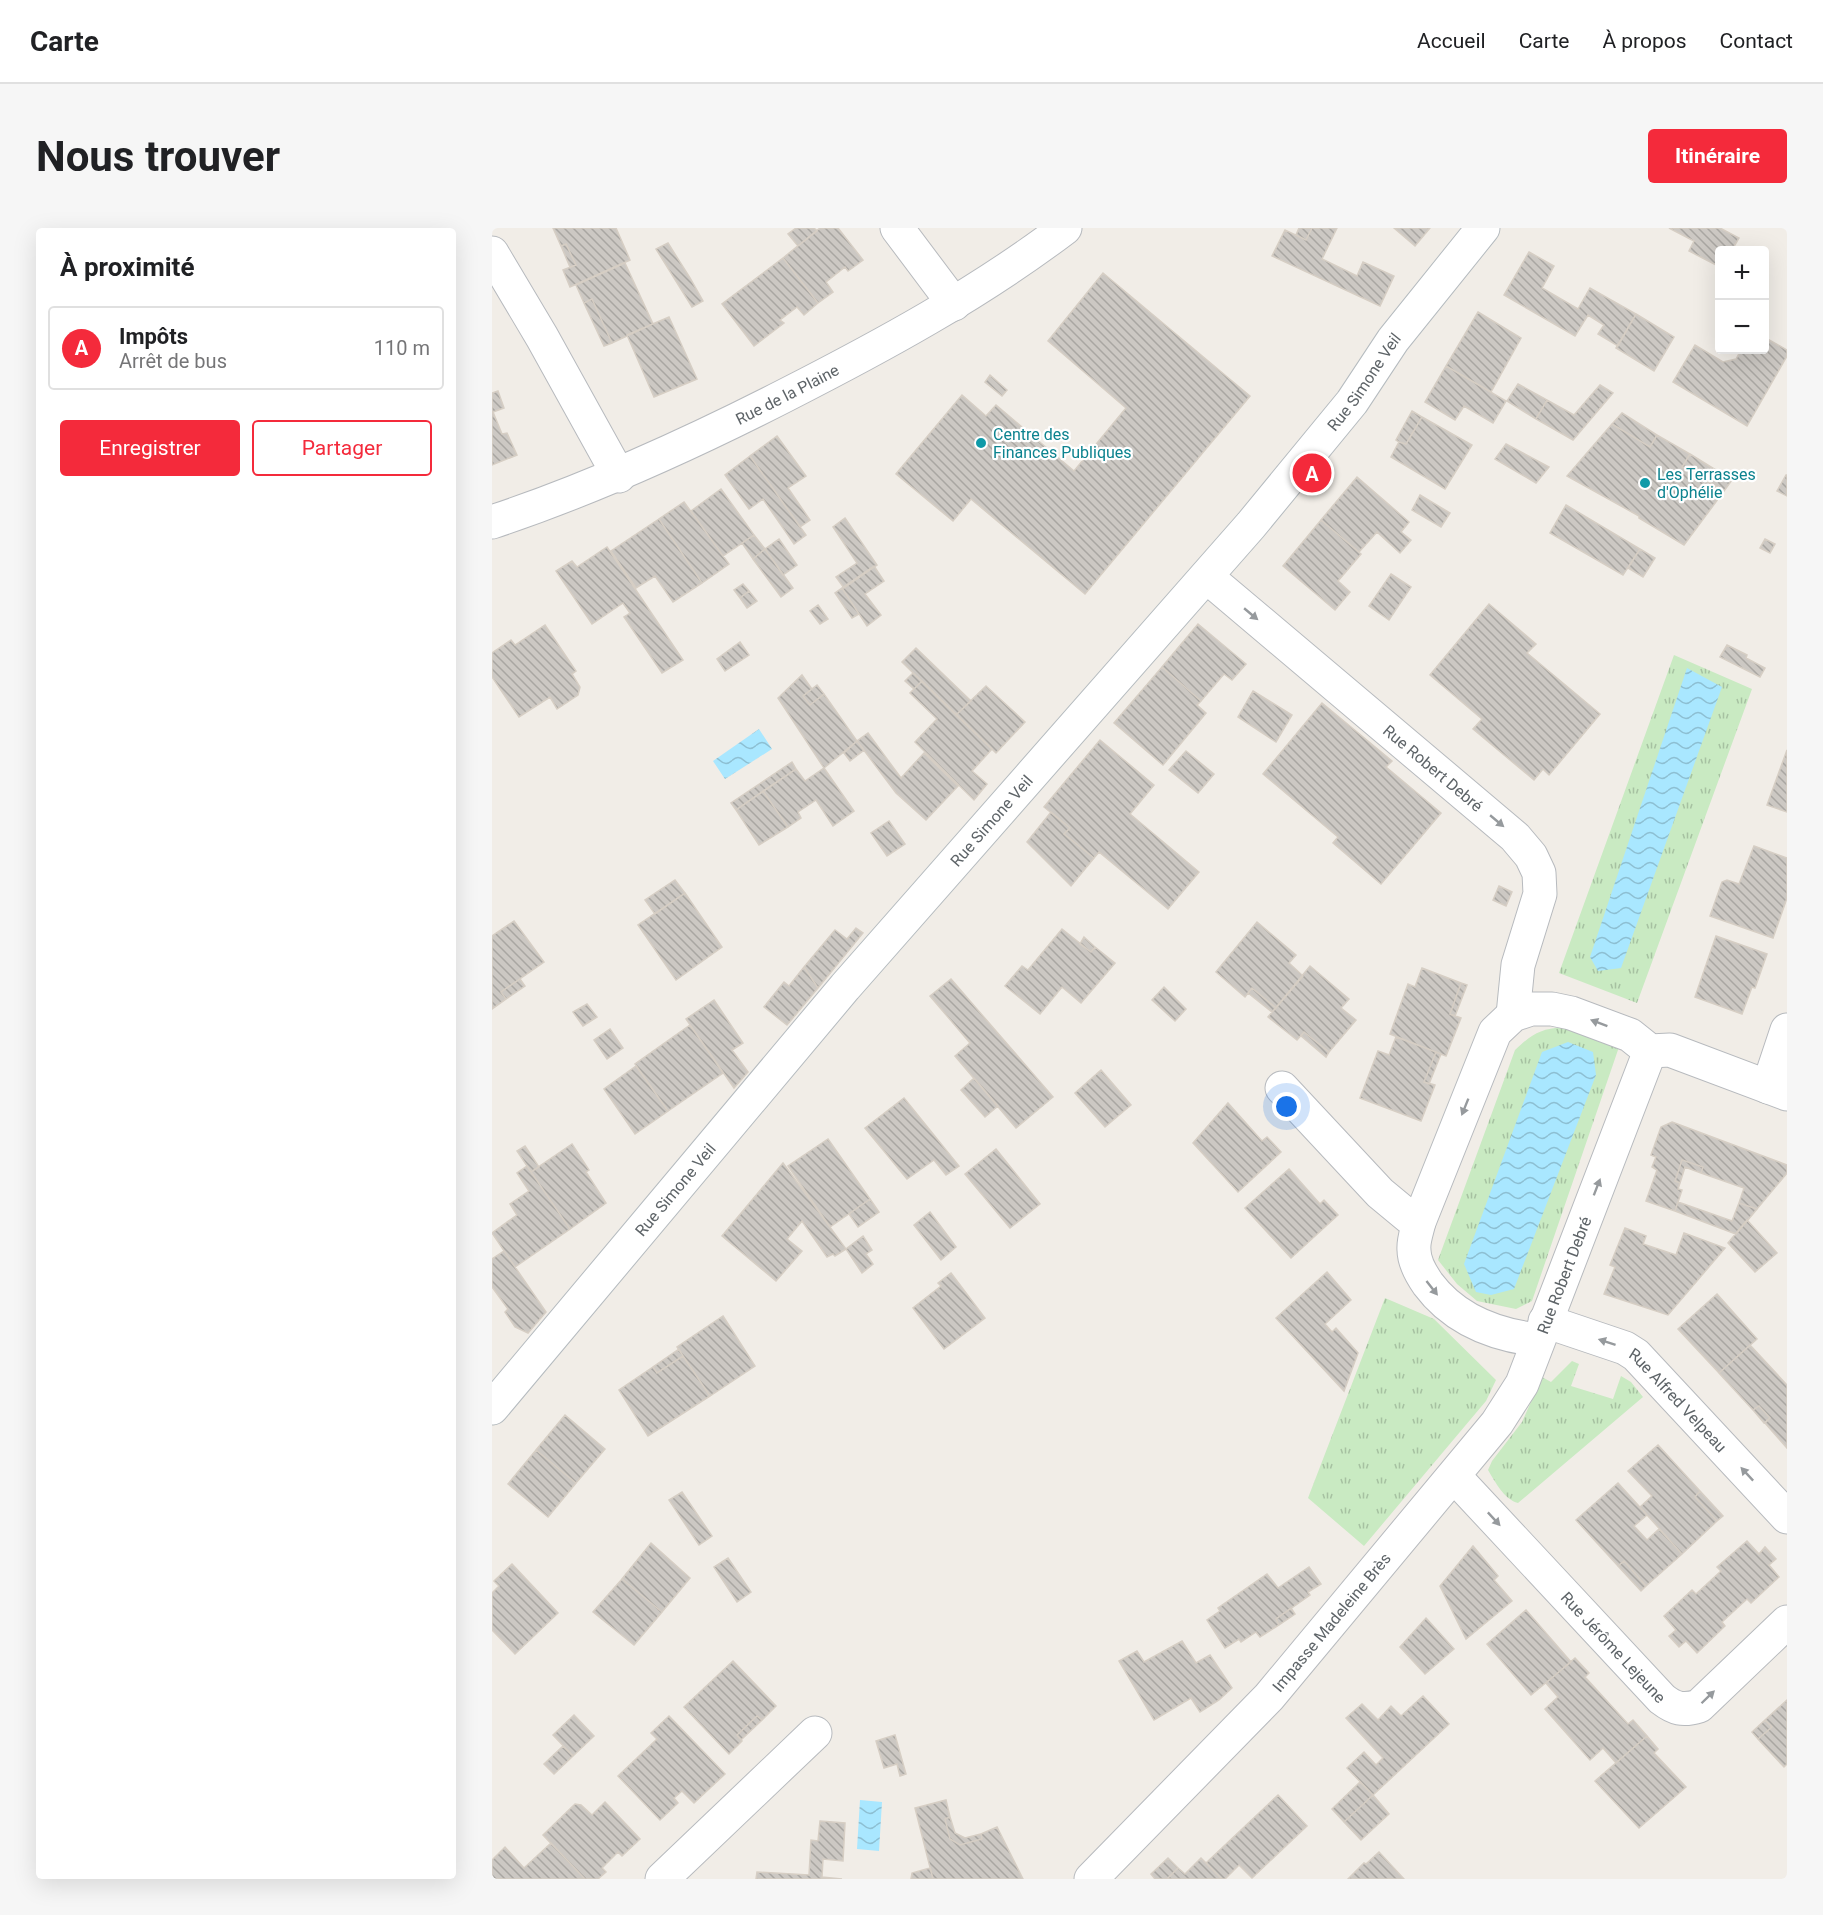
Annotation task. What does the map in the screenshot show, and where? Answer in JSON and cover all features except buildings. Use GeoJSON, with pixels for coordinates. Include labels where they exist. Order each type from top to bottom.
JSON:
{"type":"FeatureCollection","features":[{"type":"Feature","properties":{"kind":"street"},"geometry":{"type":"LineString","coordinates":[[897,228],[954,304]]}},
{"type":"Feature","properties":{"kind":"street","name":"Rue de la Plaine"},"geometry":{"type":"LineString","coordinates":[[492,522],[554,502],[619,476],[830,373],[954,304],[1022,260],[1065,228]]}},
{"type":"Feature","properties":{"kind":"street","name":"Rue Simone Veil"},"geometry":{"type":"LineString","coordinates":[[498,1391],[845,987],[1207,577],[1352,402],[1393,340],[1483,228]]}},
{"type":"Feature","properties":{"kind":"street"},"geometry":{"type":"LineString","coordinates":[[492,253],[542,337],[619,476]]}},
{"type":"Feature","properties":{"kind":"street","name":"Rue Robert Debré"},"geometry":{"type":"LineString","coordinates":[[1207,577],[1515,837],[1531,856],[1539,873],[1540,894],[1518,965],[1513,1015],[1495,1032],[1419,1222],[1413,1252],[1420,1271],[1436,1294],[1457,1313],[1472,1322],[1518,1338],[1541,1331],[1650,1051]]}},
{"type":"Feature","properties":{"kind":"street"},"geometry":{"type":"LineString","coordinates":[[1513,1015],[1532,1009],[1552,1009],[1571,1013],[1630,1035],[1650,1051],[1670,1050],[1777,1090],[1787,1030]]}},
{"type":"Feature","properties":{"kind":"street"},"geometry":{"type":"LineString","coordinates":[[1282,1088],[1380,1193],[1409,1217],[1419,1222]]}},
{"type":"Feature","properties":{"kind":"street","name":"Impasse Madeleine Brès"},"geometry":{"type":"LineString","coordinates":[[1092,1879],[1269,1697],[1454,1476],[1512,1402],[1522,1384],[1541,1331]]}},
{"type":"Feature","properties":{"kind":"street","name":"Rue Alfred Velpeau"},"geometry":{"type":"LineString","coordinates":[[1541,1331],[1625,1348],[1636,1355],[1787,1517]]}},
{"type":"Feature","properties":{"kind":"street","name":"Rue Jérôme Lejeune"},"geometry":{"type":"LineString","coordinates":[[1454,1476],[1662,1699],[1673,1708],[1686,1710],[1699,1706],[1787,1622]]}},
{"type":"Feature","properties":{"kind":"street"},"geometry":{"type":"LineString","coordinates":[[662,1879],[815,1733]]}},
{"type":"Feature","properties":{"kind":"green space"},"geometry":{"type":"Polygon","coordinates":[[[1674,655],[1752,689],[1637,1003],[1559,973],[1674,655]]]}},
{"type":"Feature","properties":{"kind":"green space"},"geometry":{"type":"Polygon","coordinates":[[[1563,1027],[1619,1047],[1532,1301],[1516,1309],[1477,1301],[1457,1284],[1438,1260],[1515,1050],[1537,1033],[1563,1027]]]}},
{"type":"Feature","properties":{"kind":"green space"},"geometry":{"type":"Polygon","coordinates":[[[1385,1298],[1434,1319],[1496,1380],[1486,1401],[1364,1546],[1308,1498],[1385,1298]]]}},
{"type":"Feature","properties":{"kind":"green space"},"geometry":{"type":"Polygon","coordinates":[[[1572,1361],[1579,1364],[1571,1386],[1613,1399],[1621,1376],[1631,1382],[1643,1397],[1518,1503],[1513,1501],[1501,1490],[1488,1470],[1492,1461],[1522,1422],[1542,1377],[1551,1382],[1572,1361]]]}},
{"type":"Feature","properties":{"kind":"water"},"geometry":{"type":"Polygon","coordinates":[[[1687,668],[1722,687],[1621,968],[1598,971],[1590,957],[1687,668]]]}},
{"type":"Feature","properties":{"kind":"water"},"geometry":{"type":"Polygon","coordinates":[[[759,729],[772,749],[725,779],[713,761],[759,729]]]}},
{"type":"Feature","properties":{"kind":"water"},"geometry":{"type":"Polygon","coordinates":[[[1568,1042],[1593,1052],[1596,1075],[1514,1289],[1491,1295],[1476,1292],[1464,1264],[1542,1052],[1568,1042]]]}},
{"type":"Feature","properties":{"kind":"water"},"geometry":{"type":"Polygon","coordinates":[[[860,1800],[882,1802],[879,1851],[857,1849],[860,1800]]]}},
{"type":"Feature","properties":{"kind":"place","name":"Centre des Finances Publiques"},"geometry":{"type":"Point","coordinates":[981,443]}},
{"type":"Feature","properties":{"kind":"place","name":"Impôts"},"geometry":{"type":"Point","coordinates":[1312,473]}},
{"type":"Feature","properties":{"kind":"place","name":"Les Terrasses d'Ophélie"},"geometry":{"type":"Point","coordinates":[1645,483]}}]}
